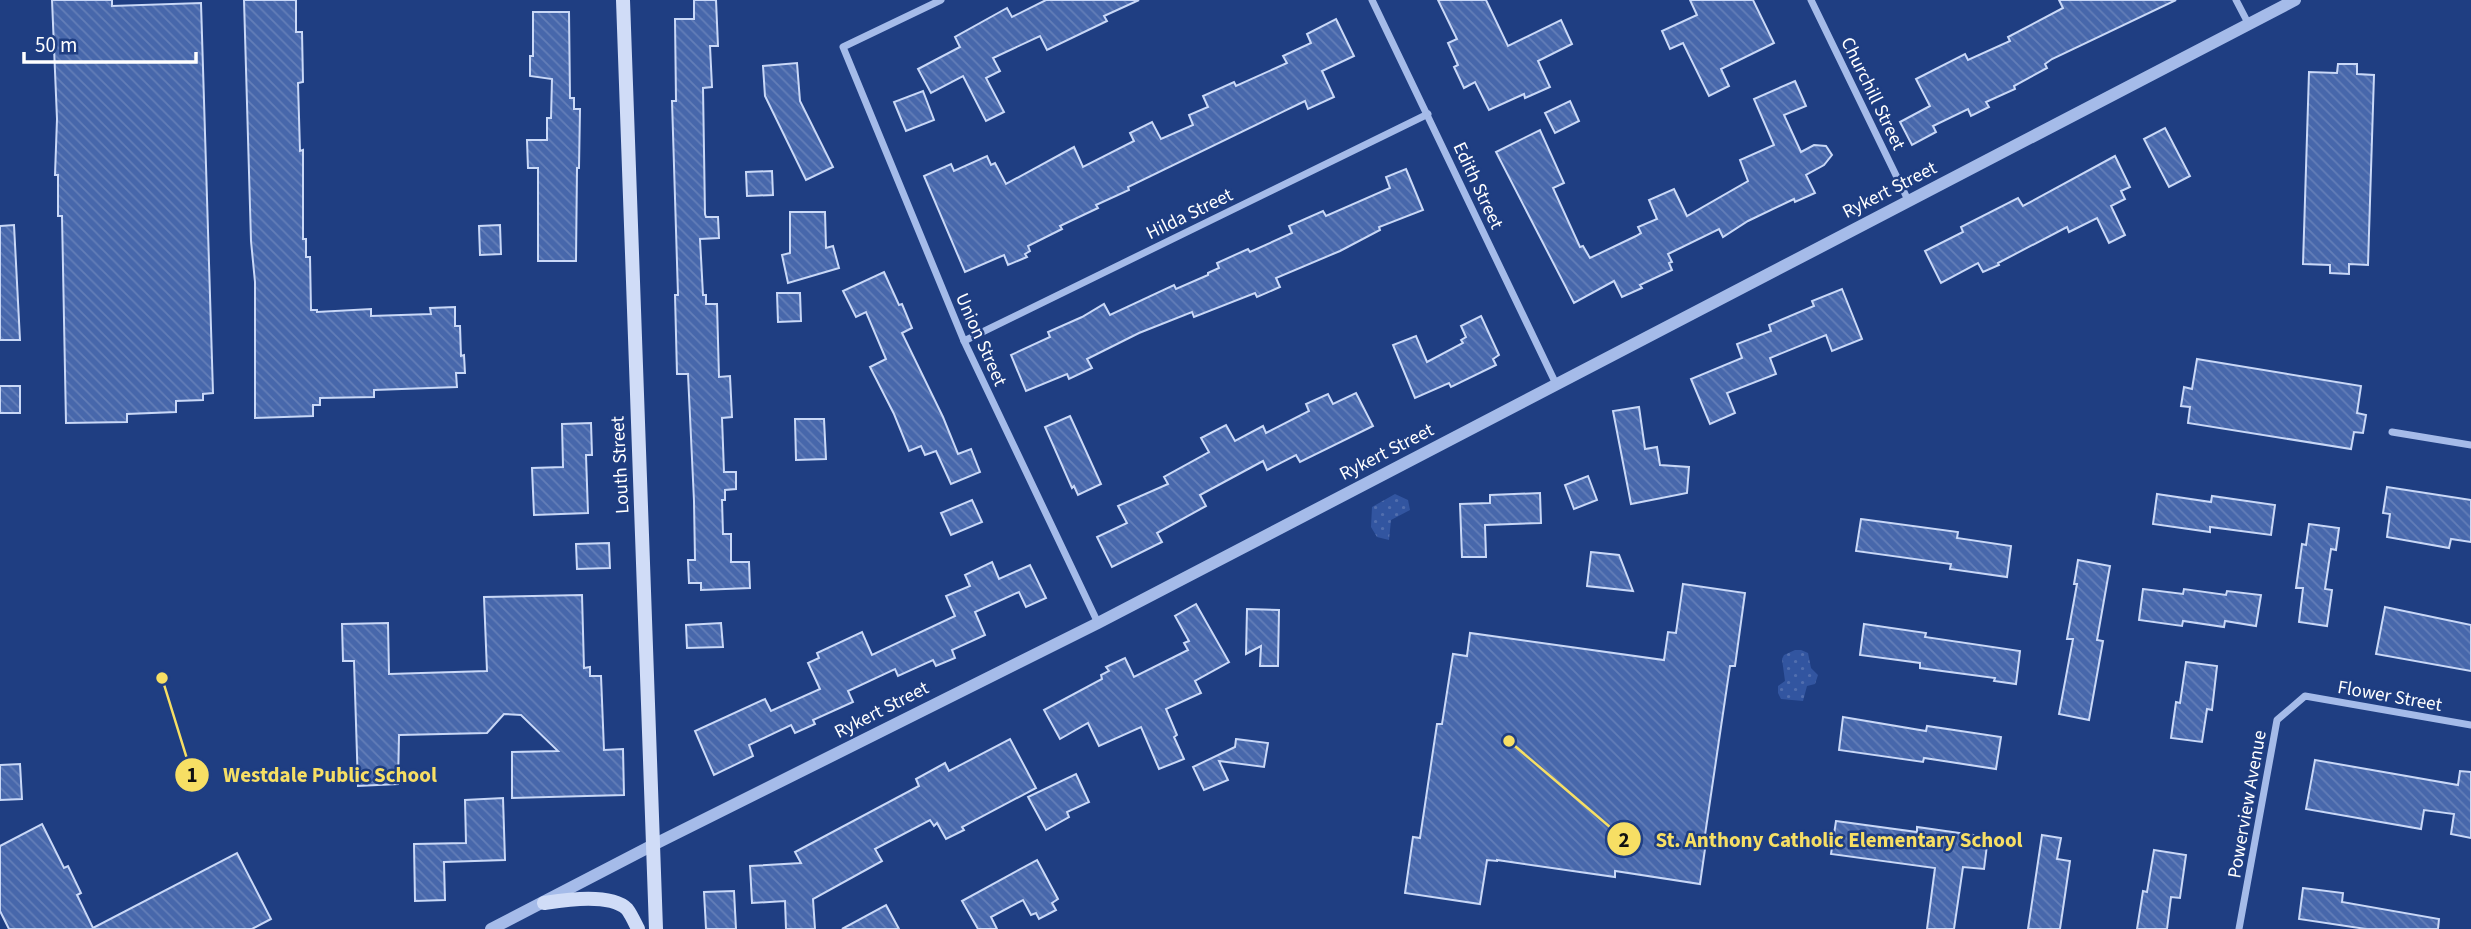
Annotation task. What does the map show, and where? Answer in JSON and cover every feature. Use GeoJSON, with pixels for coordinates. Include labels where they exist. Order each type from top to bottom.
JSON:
{"type":"FeatureCollection","features":[{"type":"Feature","properties":{"kind":"main road","name":"Louth Street"},"geometry":{"type":"LineString","coordinates":[[623,0],[656,929]]}},
{"type":"Feature","properties":{"kind":"main road"},"geometry":{"type":"LineString","coordinates":[[544,903],[590,899],[618,904],[627,910],[638,929]]}},
{"type":"Feature","properties":{"kind":"street","name":"Union Street"},"geometry":{"type":"LineString","coordinates":[[941,0],[843,47],[964,341],[1098,622]]}},
{"type":"Feature","properties":{"kind":"street","name":"Edith Street"},"geometry":{"type":"LineString","coordinates":[[1372,0],[1556,384]]}},
{"type":"Feature","properties":{"kind":"street","name":"Churchill Street"},"geometry":{"type":"LineString","coordinates":[[1811,0],[1908,200]]}},
{"type":"Feature","properties":{"kind":"street"},"geometry":{"type":"LineString","coordinates":[[2236,0],[2248,23]]}},
{"type":"Feature","properties":{"kind":"street","name":"Rykert Street"},"geometry":{"type":"LineString","coordinates":[[491,929],[1098,622],[2295,0]]}},
{"type":"Feature","properties":{"kind":"street","name":"Hilda Street"},"geometry":{"type":"LineString","coordinates":[[964,341],[1428,114]]}},
{"type":"Feature","properties":{"kind":"street"},"geometry":{"type":"LineString","coordinates":[[2392,432],[2471,445]]}},
{"type":"Feature","properties":{"kind":"street","name":"Flower Street"},"geometry":{"type":"LineString","coordinates":[[2305,696],[2471,725]]}},
{"type":"Feature","properties":{"kind":"street","name":"Powerview Avenue"},"geometry":{"type":"LineString","coordinates":[[2239,929],[2277,720],[2305,696]]}},
{"type":"Feature","properties":{"kind":"shaded area"},"geometry":{"type":"Polygon","coordinates":[[[1395,494],[1408,500],[1410,510],[1391,520],[1389,540],[1377,537],[1371,527],[1372,507],[1395,494]]]}},
{"type":"Feature","properties":{"kind":"shaded area"},"geometry":{"type":"Polygon","coordinates":[[[1795,650],[1808,653],[1811,668],[1818,675],[1815,684],[1807,686],[1803,701],[1781,699],[1778,693],[1778,686],[1785,681],[1782,659],[1784,655],[1795,650]]]}},
{"type":"Feature","properties":{"kind":"building"},"geometry":{"type":"Polygon","coordinates":[[[52,0],[112,0],[112,6],[201,3],[213,393],[203,394],[203,400],[176,401],[176,412],[127,414],[127,422],[66,423],[62,216],[58,216],[58,175],[55,175],[57,119],[52,0]]]}},
{"type":"Feature","properties":{"kind":"building"},"geometry":{"type":"Polygon","coordinates":[[[244,0],[296,0],[296,32],[302,32],[303,82],[298,83],[300,151],[303,150],[303,239],[306,239],[306,257],[310,257],[311,310],[371,309],[371,316],[431,314],[430,308],[455,307],[455,326],[460,326],[461,356],[464,355],[465,373],[456,373],[457,387],[374,390],[374,397],[320,398],[320,405],[313,405],[313,416],[255,418],[255,282],[251,241],[244,0]]]}},
{"type":"Feature","properties":{"kind":"building"},"geometry":{"type":"Polygon","coordinates":[[[694,0],[716,0],[718,46],[710,46],[712,87],[703,88],[705,214],[706,217],[718,217],[719,238],[700,239],[703,295],[706,295],[706,304],[717,304],[719,377],[730,376],[732,417],[722,418],[724,472],[736,472],[736,489],[725,490],[725,500],[722,500],[723,534],[731,534],[731,562],[749,562],[750,588],[701,590],[701,583],[689,583],[688,560],[695,560],[694,501],[688,374],[677,374],[675,295],[678,295],[672,101],[676,101],[675,19],[694,19],[694,0]]]}},
{"type":"Feature","properties":{"kind":"building"},"geometry":{"type":"Polygon","coordinates":[[[1046,0],[1139,0],[1104,16],[1107,21],[1047,50],[1040,36],[993,58],[1000,71],[986,78],[1004,112],[986,121],[963,76],[931,93],[918,69],[960,47],[955,37],[1007,8],[1012,17],[1046,0]]]}},
{"type":"Feature","properties":{"kind":"building"},"geometry":{"type":"Polygon","coordinates":[[[1438,0],[1486,0],[1508,46],[1561,20],[1572,44],[1538,61],[1550,87],[1525,98],[1524,94],[1489,110],[1475,82],[1464,88],[1454,67],[1458,65],[1448,43],[1457,39],[1438,0]]]}},
{"type":"Feature","properties":{"kind":"building"},"geometry":{"type":"Polygon","coordinates":[[[1690,0],[1753,0],[1774,43],[1721,69],[1729,86],[1709,96],[1683,43],[1670,49],[1662,31],[1697,15],[1690,0]]]}},
{"type":"Feature","properties":{"kind":"building"},"geometry":{"type":"Polygon","coordinates":[[[2059,0],[2176,0],[2052,59],[2045,64],[2047,68],[2014,86],[2015,89],[1986,102],[1989,107],[1971,116],[1968,109],[1933,126],[1936,132],[1912,145],[1900,122],[1930,106],[1916,79],[1965,54],[1968,60],[2010,41],[2008,37],[2063,8],[2059,0]]]}},
{"type":"Feature","properties":{"kind":"building"},"geometry":{"type":"Polygon","coordinates":[[[533,12],[569,12],[570,98],[574,98],[574,109],[580,109],[576,261],[538,261],[538,168],[528,168],[527,140],[547,140],[547,118],[551,118],[552,79],[530,76],[533,12]]]}},
{"type":"Feature","properties":{"kind":"building"},"geometry":{"type":"Polygon","coordinates":[[[1336,19],[1354,56],[1322,71],[1334,97],[1308,109],[1305,101],[1128,187],[1129,190],[1096,205],[1098,208],[1060,226],[1062,229],[1028,246],[1030,251],[1025,254],[1027,257],[1008,265],[1004,255],[965,272],[924,176],[951,164],[954,171],[987,156],[991,165],[995,163],[1006,184],[1074,147],[1083,167],[1134,141],[1130,133],[1152,122],[1161,139],[1193,125],[1189,115],[1208,107],[1203,96],[1234,82],[1236,86],[1287,63],[1283,56],[1311,43],[1307,34],[1336,19]]]}},
{"type":"Feature","properties":{"kind":"building"},"geometry":{"type":"Polygon","coordinates":[[[797,63],[800,101],[833,167],[806,180],[765,96],[763,66],[797,63]]]}},
{"type":"Feature","properties":{"kind":"building"},"geometry":{"type":"Polygon","coordinates":[[[2338,64],[2357,64],[2357,74],[2374,75],[2368,265],[2349,264],[2349,274],[2330,273],[2330,265],[2303,264],[2309,72],[2337,73],[2338,64]]]}},
{"type":"Feature","properties":{"kind":"building"},"geometry":{"type":"Polygon","coordinates":[[[1795,81],[1806,106],[1784,115],[1801,152],[1814,145],[1826,146],[1832,155],[1824,165],[1806,175],[1815,193],[1795,202],[1794,199],[1748,221],[1723,237],[1719,229],[1668,254],[1672,270],[1640,285],[1642,288],[1622,297],[1614,281],[1574,303],[1496,152],[1540,130],[1564,183],[1553,188],[1580,247],[1583,246],[1590,258],[1636,236],[1641,233],[1638,227],[1657,219],[1649,200],[1674,189],[1687,216],[1748,181],[1740,160],[1774,145],[1754,99],[1795,81]]]}},
{"type":"Feature","properties":{"kind":"building"},"geometry":{"type":"Polygon","coordinates":[[[923,91],[934,120],[906,131],[894,102],[923,91]]]}},
{"type":"Feature","properties":{"kind":"building"},"geometry":{"type":"Polygon","coordinates":[[[1570,101],[1579,121],[1555,133],[1545,113],[1570,101]]]}},
{"type":"Feature","properties":{"kind":"building"},"geometry":{"type":"Polygon","coordinates":[[[2165,128],[2190,176],[2169,187],[2144,139],[2165,128]]]}},
{"type":"Feature","properties":{"kind":"building"},"geometry":{"type":"Polygon","coordinates":[[[2115,156],[2130,187],[2121,191],[2125,199],[2111,206],[2125,235],[2109,243],[2097,218],[2069,232],[2067,227],[1983,272],[1978,263],[1941,283],[1925,251],[1963,232],[1961,227],[2018,198],[2023,206],[2115,156]]]}},
{"type":"Feature","properties":{"kind":"building"},"geometry":{"type":"Polygon","coordinates":[[[1406,169],[1423,210],[1379,227],[1380,230],[1340,251],[1276,278],[1280,287],[1257,297],[1255,293],[1194,317],[1192,312],[1139,333],[1087,359],[1092,368],[1069,379],[1067,374],[1026,391],[1011,355],[1050,337],[1048,332],[1104,304],[1110,315],[1174,285],[1176,289],[1208,275],[1219,268],[1217,263],[1292,233],[1289,226],[1323,211],[1326,216],[1390,188],[1386,177],[1406,169]]]}},
{"type":"Feature","properties":{"kind":"building"},"geometry":{"type":"Polygon","coordinates":[[[772,171],[773,195],[747,196],[746,172],[772,171]]]}},
{"type":"Feature","properties":{"kind":"building"},"geometry":{"type":"Polygon","coordinates":[[[790,212],[825,212],[826,248],[833,246],[839,268],[788,283],[782,255],[790,253],[790,212]]]}},
{"type":"Feature","properties":{"kind":"building"},"geometry":{"type":"Polygon","coordinates":[[[14,225],[20,340],[0,340],[0,226],[14,225]]]}},
{"type":"Feature","properties":{"kind":"building"},"geometry":{"type":"Polygon","coordinates":[[[500,225],[501,254],[480,255],[479,226],[500,225]]]}},
{"type":"Feature","properties":{"kind":"building"},"geometry":{"type":"Polygon","coordinates":[[[884,272],[912,328],[902,333],[958,454],[971,449],[980,472],[951,484],[936,451],[925,455],[921,446],[909,451],[870,367],[886,359],[866,312],[856,317],[843,291],[884,272]]]}},
{"type":"Feature","properties":{"kind":"building"},"geometry":{"type":"Polygon","coordinates":[[[1842,289],[1862,339],[1832,351],[1826,335],[1770,358],[1776,374],[1727,393],[1735,413],[1710,424],[1691,379],[1742,358],[1737,344],[1771,331],[1769,325],[1814,306],[1812,301],[1842,289]]]}},
{"type":"Feature","properties":{"kind":"building"},"geometry":{"type":"Polygon","coordinates":[[[777,293],[800,293],[801,321],[778,322],[777,293]]]}},
{"type":"Feature","properties":{"kind":"building"},"geometry":{"type":"Polygon","coordinates":[[[1481,316],[1499,355],[1493,359],[1496,365],[1451,387],[1449,383],[1415,398],[1393,345],[1416,336],[1427,362],[1463,343],[1461,340],[1466,337],[1461,326],[1481,316]]]}},
{"type":"Feature","properties":{"kind":"building"},"geometry":{"type":"Polygon","coordinates":[[[2197,359],[2361,386],[2357,413],[2366,415],[2363,433],[2354,432],[2351,449],[2188,423],[2190,407],[2181,406],[2184,387],[2192,389],[2197,359]]]}},
{"type":"Feature","properties":{"kind":"building"},"geometry":{"type":"Polygon","coordinates":[[[0,386],[20,386],[20,413],[0,413],[0,386]]]}},
{"type":"Feature","properties":{"kind":"building"},"geometry":{"type":"Polygon","coordinates":[[[1356,393],[1373,426],[1300,462],[1296,455],[1267,470],[1263,461],[1200,495],[1206,506],[1157,533],[1162,542],[1112,567],[1097,537],[1127,523],[1118,506],[1168,484],[1164,477],[1209,452],[1201,438],[1226,425],[1235,441],[1263,426],[1266,433],[1309,411],[1306,404],[1328,394],[1333,404],[1356,393]]]}},
{"type":"Feature","properties":{"kind":"building"},"geometry":{"type":"Polygon","coordinates":[[[1639,407],[1645,449],[1657,447],[1660,465],[1689,467],[1687,493],[1631,504],[1613,411],[1639,407]]]}},
{"type":"Feature","properties":{"kind":"building"},"geometry":{"type":"Polygon","coordinates":[[[1070,416],[1101,484],[1078,495],[1074,486],[1072,488],[1045,427],[1070,416]]]}},
{"type":"Feature","properties":{"kind":"building"},"geometry":{"type":"Polygon","coordinates":[[[795,419],[824,419],[826,459],[796,460],[795,419]]]}},
{"type":"Feature","properties":{"kind":"building"},"geometry":{"type":"Polygon","coordinates":[[[591,423],[592,455],[586,455],[588,513],[534,515],[532,468],[563,467],[562,424],[591,423]]]}},
{"type":"Feature","properties":{"kind":"building"},"geometry":{"type":"Polygon","coordinates":[[[1588,476],[1597,500],[1574,509],[1565,485],[1588,476]]]}},
{"type":"Feature","properties":{"kind":"building"},"geometry":{"type":"Polygon","coordinates":[[[2387,487],[2471,500],[2471,542],[2451,539],[2449,548],[2387,537],[2390,514],[2383,513],[2387,487]]]}},
{"type":"Feature","properties":{"kind":"building"},"geometry":{"type":"Polygon","coordinates":[[[1540,493],[1541,523],[1485,525],[1486,557],[1462,557],[1460,504],[1490,503],[1490,495],[1540,493]]]}},
{"type":"Feature","properties":{"kind":"building"},"geometry":{"type":"Polygon","coordinates":[[[2157,494],[2211,502],[2212,496],[2275,505],[2271,535],[2210,527],[2210,532],[2153,524],[2157,494]]]}},
{"type":"Feature","properties":{"kind":"building"},"geometry":{"type":"Polygon","coordinates":[[[972,500],[982,522],[951,535],[941,513],[972,500]]]}},
{"type":"Feature","properties":{"kind":"building"},"geometry":{"type":"Polygon","coordinates":[[[1861,519],[1958,532],[1957,538],[2011,546],[2007,577],[1950,569],[1951,564],[1856,551],[1861,519]]]}},
{"type":"Feature","properties":{"kind":"building"},"geometry":{"type":"Polygon","coordinates":[[[2309,524],[2339,528],[2336,550],[2331,549],[2325,589],[2332,590],[2327,626],[2299,622],[2303,588],[2296,588],[2302,544],[2306,545],[2309,524]]]}},
{"type":"Feature","properties":{"kind":"building"},"geometry":{"type":"Polygon","coordinates":[[[609,543],[610,568],[577,569],[576,544],[609,543]]]}},
{"type":"Feature","properties":{"kind":"building"},"geometry":{"type":"Polygon","coordinates":[[[1591,552],[1619,555],[1633,591],[1587,586],[1591,552]]]}},
{"type":"Feature","properties":{"kind":"building"},"geometry":{"type":"Polygon","coordinates":[[[2078,560],[2110,566],[2097,640],[2103,641],[2089,720],[2059,714],[2073,639],[2067,639],[2077,584],[2074,584],[2078,560]]]}},
{"type":"Feature","properties":{"kind":"building"},"geometry":{"type":"Polygon","coordinates":[[[992,562],[999,579],[1030,565],[1046,598],[1026,607],[1019,592],[975,612],[985,635],[952,650],[955,658],[936,666],[933,660],[898,676],[895,669],[848,691],[853,702],[813,720],[815,724],[795,733],[791,725],[749,745],[753,756],[714,775],[695,731],[765,699],[771,711],[820,689],[808,663],[819,658],[817,653],[862,632],[872,655],[955,616],[946,596],[970,586],[965,575],[992,562]]]}},
{"type":"Feature","properties":{"kind":"building"},"geometry":{"type":"Polygon","coordinates":[[[1683,584],[1745,593],[1735,666],[1730,666],[1700,884],[1615,871],[1615,877],[1487,860],[1480,904],[1405,893],[1413,837],[1420,838],[1437,724],[1442,724],[1453,654],[1467,656],[1470,633],[1664,660],[1668,632],[1676,633],[1683,584]]]}},
{"type":"Feature","properties":{"kind":"building"},"geometry":{"type":"Polygon","coordinates":[[[2143,589],[2183,594],[2184,589],[2226,595],[2227,591],[2261,595],[2256,626],[2225,621],[2224,627],[2183,621],[2182,626],[2139,620],[2143,589]]]}},
{"type":"Feature","properties":{"kind":"building"},"geometry":{"type":"Polygon","coordinates":[[[582,595],[584,668],[590,667],[590,676],[601,676],[604,750],[623,749],[624,795],[512,798],[512,752],[558,751],[521,715],[504,714],[487,733],[399,735],[398,784],[358,786],[354,661],[343,661],[342,624],[388,623],[389,674],[487,671],[484,597],[582,595]]]}},
{"type":"Feature","properties":{"kind":"building"},"geometry":{"type":"Polygon","coordinates":[[[1196,604],[1229,662],[1195,681],[1201,693],[1166,709],[1184,759],[1159,769],[1141,727],[1099,746],[1088,723],[1060,739],[1044,710],[1102,679],[1101,675],[1109,671],[1106,667],[1125,658],[1134,677],[1188,650],[1184,643],[1189,641],[1175,616],[1196,604]]]}},
{"type":"Feature","properties":{"kind":"building"},"geometry":{"type":"Polygon","coordinates":[[[2385,607],[2471,625],[2471,671],[2376,654],[2385,607]]]}},
{"type":"Feature","properties":{"kind":"building"},"geometry":{"type":"Polygon","coordinates":[[[1247,609],[1279,610],[1278,666],[1260,666],[1261,646],[1246,654],[1247,609]]]}},
{"type":"Feature","properties":{"kind":"building"},"geometry":{"type":"Polygon","coordinates":[[[721,623],[723,647],[687,648],[686,625],[721,623]]]}},
{"type":"Feature","properties":{"kind":"building"},"geometry":{"type":"Polygon","coordinates":[[[1864,624],[1926,633],[1925,637],[2020,651],[2016,684],[1994,681],[1995,678],[1920,668],[1920,663],[1860,655],[1864,624]]]}},
{"type":"Feature","properties":{"kind":"building"},"geometry":{"type":"Polygon","coordinates":[[[2186,662],[2217,666],[2212,710],[2207,709],[2202,742],[2171,738],[2186,662]]]}},
{"type":"Feature","properties":{"kind":"building"},"geometry":{"type":"Polygon","coordinates":[[[1843,717],[1926,731],[1927,726],[2001,737],[1996,769],[1924,758],[1923,762],[1839,750],[1843,717]]]}},
{"type":"Feature","properties":{"kind":"building"},"geometry":{"type":"Polygon","coordinates":[[[1010,739],[1036,788],[962,827],[964,830],[946,839],[937,823],[934,826],[930,820],[875,849],[882,861],[813,899],[815,929],[786,929],[785,901],[752,903],[750,866],[801,863],[795,852],[919,786],[916,779],[945,763],[949,771],[1010,739]]]}},
{"type":"Feature","properties":{"kind":"building"},"geometry":{"type":"Polygon","coordinates":[[[1236,739],[1268,743],[1264,767],[1219,761],[1228,780],[1204,790],[1193,767],[1235,747],[1236,739]]]}},
{"type":"Feature","properties":{"kind":"building"},"geometry":{"type":"Polygon","coordinates":[[[2315,760],[2458,785],[2460,771],[2471,772],[2471,838],[2451,834],[2454,814],[2424,810],[2421,829],[2306,809],[2315,760]]]}},
{"type":"Feature","properties":{"kind":"building"},"geometry":{"type":"Polygon","coordinates":[[[20,764],[22,799],[0,800],[0,765],[20,764]]]}},
{"type":"Feature","properties":{"kind":"building"},"geometry":{"type":"Polygon","coordinates":[[[1076,774],[1089,802],[1067,812],[1069,817],[1046,830],[1028,797],[1076,774]]]}},
{"type":"Feature","properties":{"kind":"building"},"geometry":{"type":"Polygon","coordinates":[[[503,798],[505,860],[444,862],[445,900],[415,901],[414,844],[466,843],[465,800],[503,798]]]}},
{"type":"Feature","properties":{"kind":"building"},"geometry":{"type":"Polygon","coordinates":[[[1836,821],[1917,832],[1917,827],[1988,837],[1984,869],[1963,867],[1954,929],[1927,929],[1935,868],[1831,854],[1836,821]]]}},
{"type":"Feature","properties":{"kind":"building"},"geometry":{"type":"Polygon","coordinates":[[[42,824],[64,868],[68,866],[81,893],[77,895],[93,928],[237,853],[271,919],[252,929],[9,929],[0,911],[0,846],[42,824]]]}},
{"type":"Feature","properties":{"kind":"building"},"geometry":{"type":"Polygon","coordinates":[[[2042,835],[2061,838],[2057,859],[2070,861],[2060,929],[2028,929],[2042,835]]]}},
{"type":"Feature","properties":{"kind":"building"},"geometry":{"type":"Polygon","coordinates":[[[2154,850],[2186,855],[2180,898],[2171,897],[2167,929],[2137,929],[2143,891],[2147,892],[2154,850]]]}},
{"type":"Feature","properties":{"kind":"building"},"geometry":{"type":"Polygon","coordinates":[[[1037,860],[1058,899],[1052,903],[1056,910],[1039,919],[1036,913],[1031,915],[1023,900],[991,917],[997,929],[978,929],[962,901],[1037,860]]]}},
{"type":"Feature","properties":{"kind":"building"},"geometry":{"type":"Polygon","coordinates":[[[2303,888],[2343,893],[2342,902],[2439,919],[2438,929],[2366,929],[2299,919],[2303,888]]]}},
{"type":"Feature","properties":{"kind":"building"},"geometry":{"type":"Polygon","coordinates":[[[734,891],[736,929],[706,929],[704,892],[734,891]]]}},
{"type":"Feature","properties":{"kind":"building"},"geometry":{"type":"Polygon","coordinates":[[[886,905],[899,929],[842,929],[886,905]]]}},
{"type":"Feature","properties":{"kind":"place","name":"Westdale Public School"},"geometry":{"type":"Point","coordinates":[162,678]}},
{"type":"Feature","properties":{"kind":"place","name":"St. Anthony Catholic Elementary School"},"geometry":{"type":"Point","coordinates":[1509,741]}}]}
